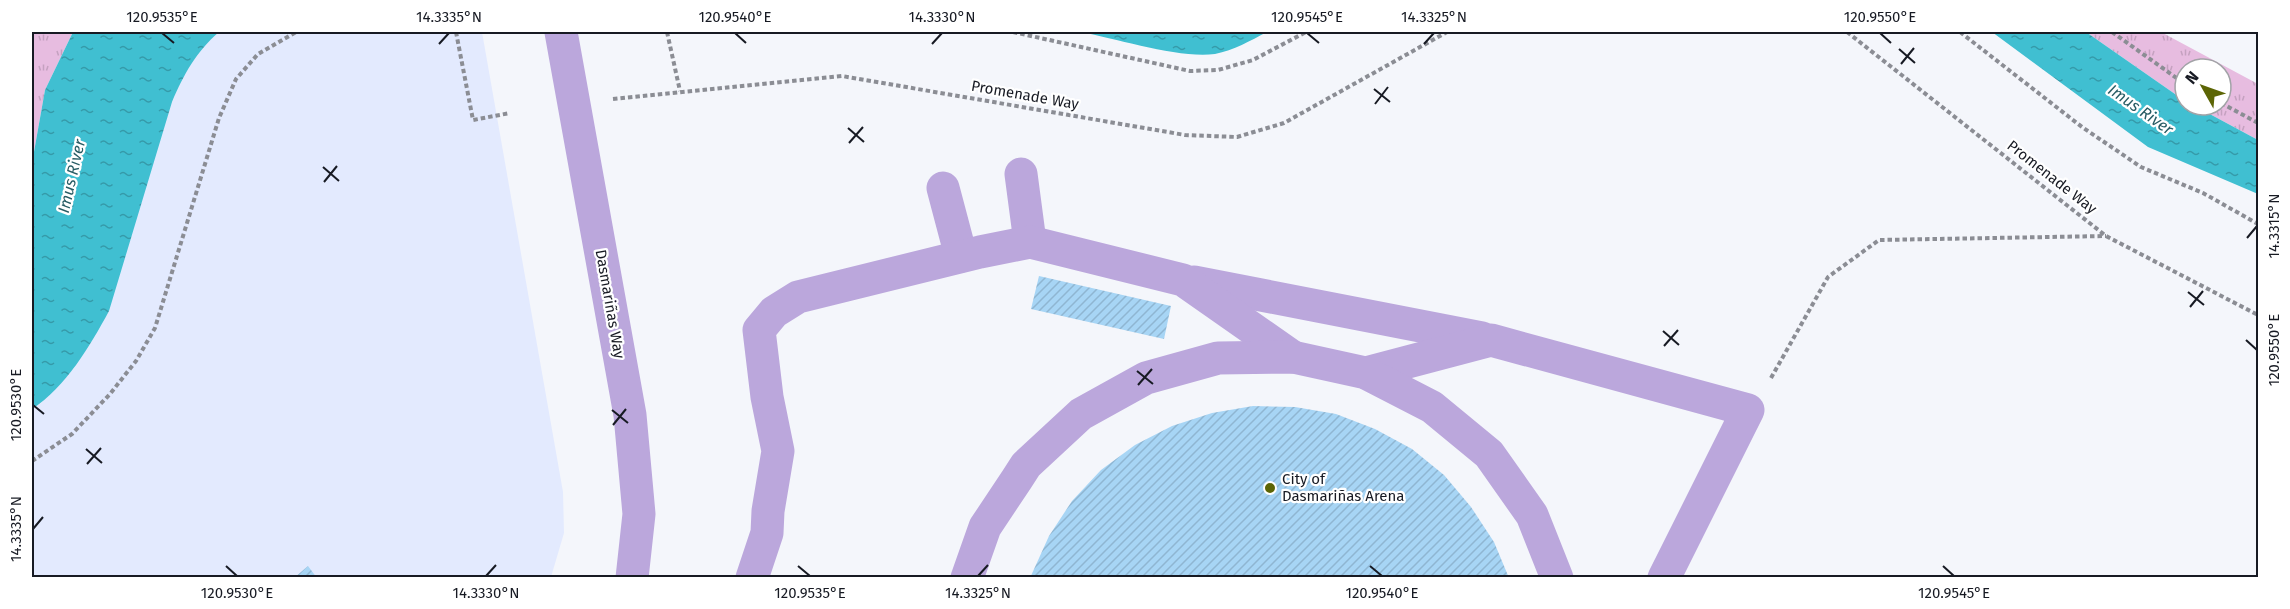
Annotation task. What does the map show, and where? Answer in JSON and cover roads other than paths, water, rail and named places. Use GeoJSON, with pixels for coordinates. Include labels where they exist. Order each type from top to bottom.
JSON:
{"type":"FeatureCollection","features":[{"type":"Feature","properties":{"kind":"street","name":"Dasmariñas Way"},"geometry":{"type":"LineString","coordinates":[[561,32],[630,415],[639,514],[632,578]]}},
{"type":"Feature","properties":{"kind":"street"},"geometry":{"type":"LineString","coordinates":[[1021,174],[1030,242]]}},
{"type":"Feature","properties":{"kind":"street"},"geometry":{"type":"LineString","coordinates":[[943,189],[961,256]]}},
{"type":"Feature","properties":{"kind":"street"},"geometry":{"type":"LineString","coordinates":[[752,578],[767,533],[768,511],[778,451],[767,397],[759,330],[774,312],[798,297],[961,256],[1030,242],[1183,280],[1491,340],[1748,410],[1664,578]]}},
{"type":"Feature","properties":{"kind":"street"},"geometry":{"type":"LineString","coordinates":[[1183,280],[1293,357]]}},
{"type":"Feature","properties":{"kind":"street"},"geometry":{"type":"LineString","coordinates":[[1366,373],[1491,340]]}},
{"type":"Feature","properties":{"kind":"street"},"geometry":{"type":"LineString","coordinates":[[967,578],[985,527],[1026,465],[1081,414],[1146,378],[1218,358],[1293,357],[1366,373],[1432,407],[1489,454],[1532,515],[1557,578]]}},
{"type":"Feature","properties":{"kind":"water","name":"Imus River"},"geometry":{"type":"Polygon","coordinates":[[[73,32],[219,32],[191,64],[172,102],[109,311],[94,338],[66,378],[32,409],[32,163],[45,90],[73,32]]]}},
{"type":"Feature","properties":{"kind":"water"},"geometry":{"type":"Polygon","coordinates":[[[1081,32],[1267,32],[1229,50],[1201,55],[1149,48],[1081,32]]]}},
{"type":"Feature","properties":{"kind":"water","name":"Imus River"},"geometry":{"type":"Polygon","coordinates":[[[1992,32],[2086,32],[2173,93],[2173,117],[2215,117],[2258,140],[2258,194],[2148,147],[1992,32]]]}},
{"type":"Feature","properties":{"kind":"place","name":"City of Dasmariñas Arena"},"geometry":{"type":"Point","coordinates":[1270,488]}}]}
